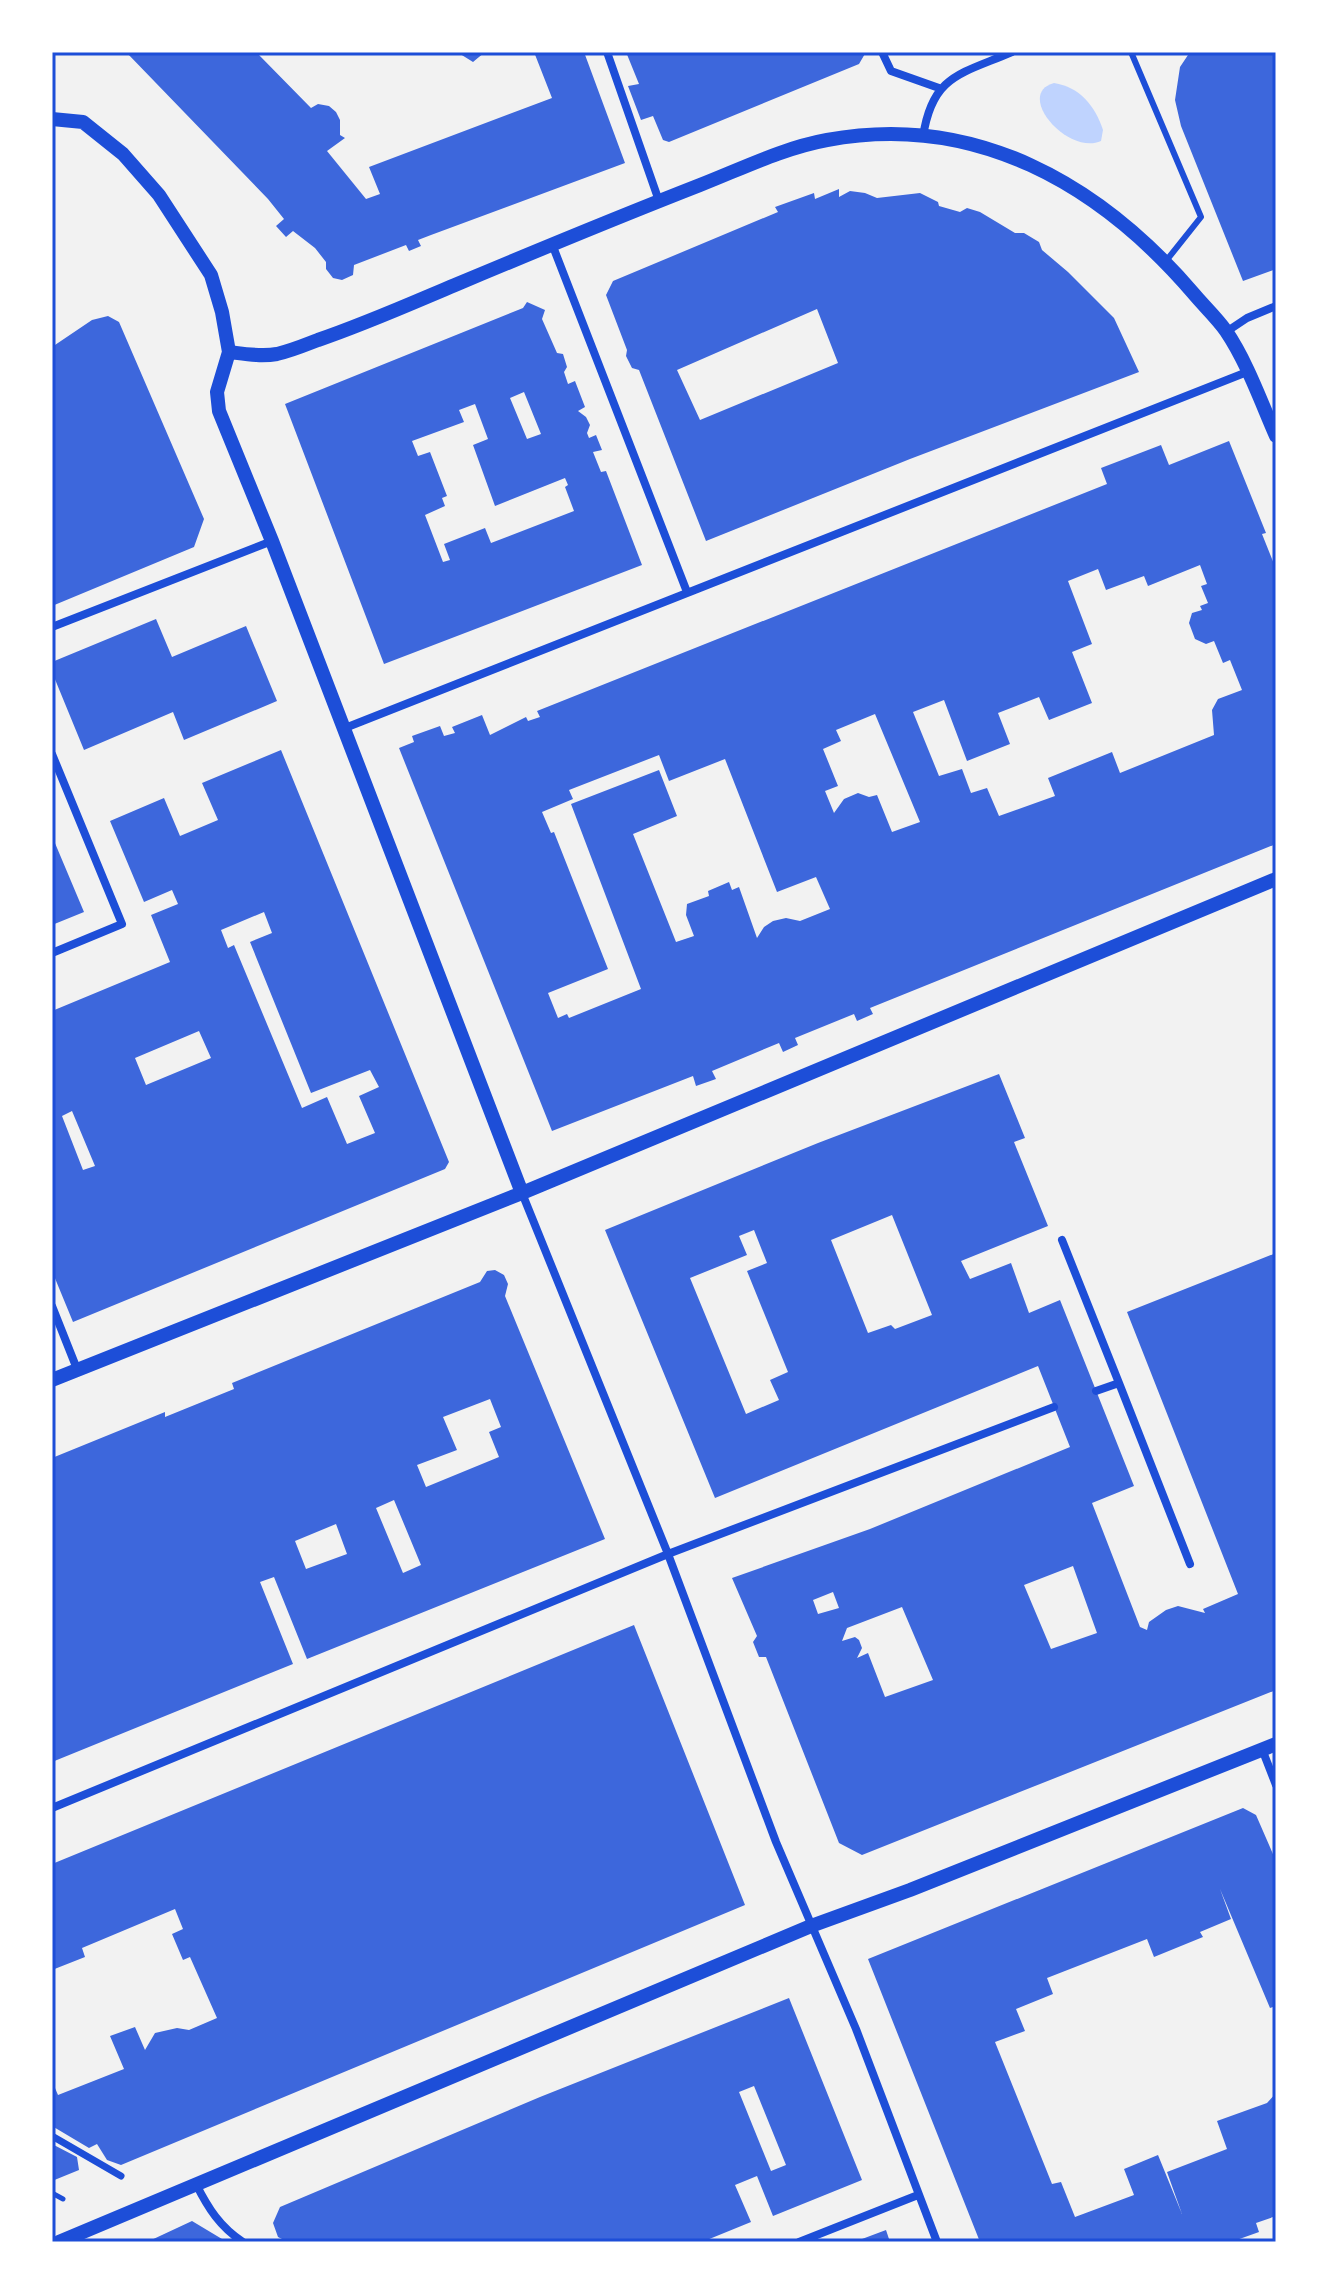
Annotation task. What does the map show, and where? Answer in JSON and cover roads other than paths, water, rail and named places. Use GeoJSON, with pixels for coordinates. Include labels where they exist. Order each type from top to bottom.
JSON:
{"type":"FeatureCollection","features":[{"type":"Feature","properties":{"kind":"street"},"geometry":{"type":"LineString","coordinates":[[607,52],[659,201]]}},
{"type":"Feature","properties":{"kind":"street"},"geometry":{"type":"LineString","coordinates":[[882,52],[891,71],[939,88]]}},
{"type":"Feature","properties":{"kind":"street"},"geometry":{"type":"LineString","coordinates":[[923,137],[926,112],[939,88],[954,77],[1012,52]]}},
{"type":"Feature","properties":{"kind":"street"},"geometry":{"type":"LineString","coordinates":[[52,119],[83,122],[123,154],[159,195],[211,275],[229,352],[217,392],[219,411],[345,728],[522,1193],[668,1554],[776,1842],[856,2029],[937,2242]]}},
{"type":"Feature","properties":{"kind":"street"},"geometry":{"type":"LineString","coordinates":[[229,352],[260,356],[279,354],[355,327],[552,244],[796,148],[827,140],[889,134],[976,145],[1039,167],[1080,190],[1166,261],[1226,332],[1276,436]]}},
{"type":"Feature","properties":{"kind":"street"},"geometry":{"type":"LineString","coordinates":[[552,244],[687,592]]}},
{"type":"Feature","properties":{"kind":"street"},"geometry":{"type":"LineString","coordinates":[[1226,332],[1247,318],[1276,306]]}},
{"type":"Feature","properties":{"kind":"street"},"geometry":{"type":"LineString","coordinates":[[345,728],[1247,372]]}},
{"type":"Feature","properties":{"kind":"street"},"geometry":{"type":"LineString","coordinates":[[52,627],[272,541]]}},
{"type":"Feature","properties":{"kind":"street"},"geometry":{"type":"LineString","coordinates":[[52,754],[122,924],[52,953]]}},
{"type":"Feature","properties":{"kind":"street"},"geometry":{"type":"LineString","coordinates":[[52,1380],[522,1193],[1276,879]]}},
{"type":"Feature","properties":{"kind":"street"},"geometry":{"type":"LineString","coordinates":[[1062,1240],[1190,1564]]}},
{"type":"Feature","properties":{"kind":"street"},"geometry":{"type":"LineString","coordinates":[[52,1306],[77,1369]]}},
{"type":"Feature","properties":{"kind":"street"},"geometry":{"type":"LineString","coordinates":[[1096,1391],[1119,1383]]}},
{"type":"Feature","properties":{"kind":"street"},"geometry":{"type":"LineString","coordinates":[[52,1808],[668,1554],[1054,1407]]}},
{"type":"Feature","properties":{"kind":"street"},"geometry":{"type":"LineString","coordinates":[[59,2242],[811,1926],[910,1890],[1269,1747],[1276,1785]]}},
{"type":"Feature","properties":{"kind":"street"},"geometry":{"type":"LineString","coordinates":[[52,2136],[121,2176]]}},
{"type":"Feature","properties":{"kind":"street"},"geometry":{"type":"LineString","coordinates":[[196,2184],[210,2211],[232,2235],[243,2242]]}},
{"type":"Feature","properties":{"kind":"street"},"geometry":{"type":"LineString","coordinates":[[799,2242],[918,2195]]}},
{"type":"Feature","properties":{"kind":"lane"},"geometry":{"type":"LineString","coordinates":[[1131,52],[1201,217],[1166,261]]}},
{"type":"Feature","properties":{"kind":"water"},"geometry":{"type":"Polygon","coordinates":[[[1054,83],[1079,93],[1091,106],[1103,130],[1101,141],[1088,143],[1074,140],[1050,122],[1040,99],[1043,89],[1054,83]]]}}]}
